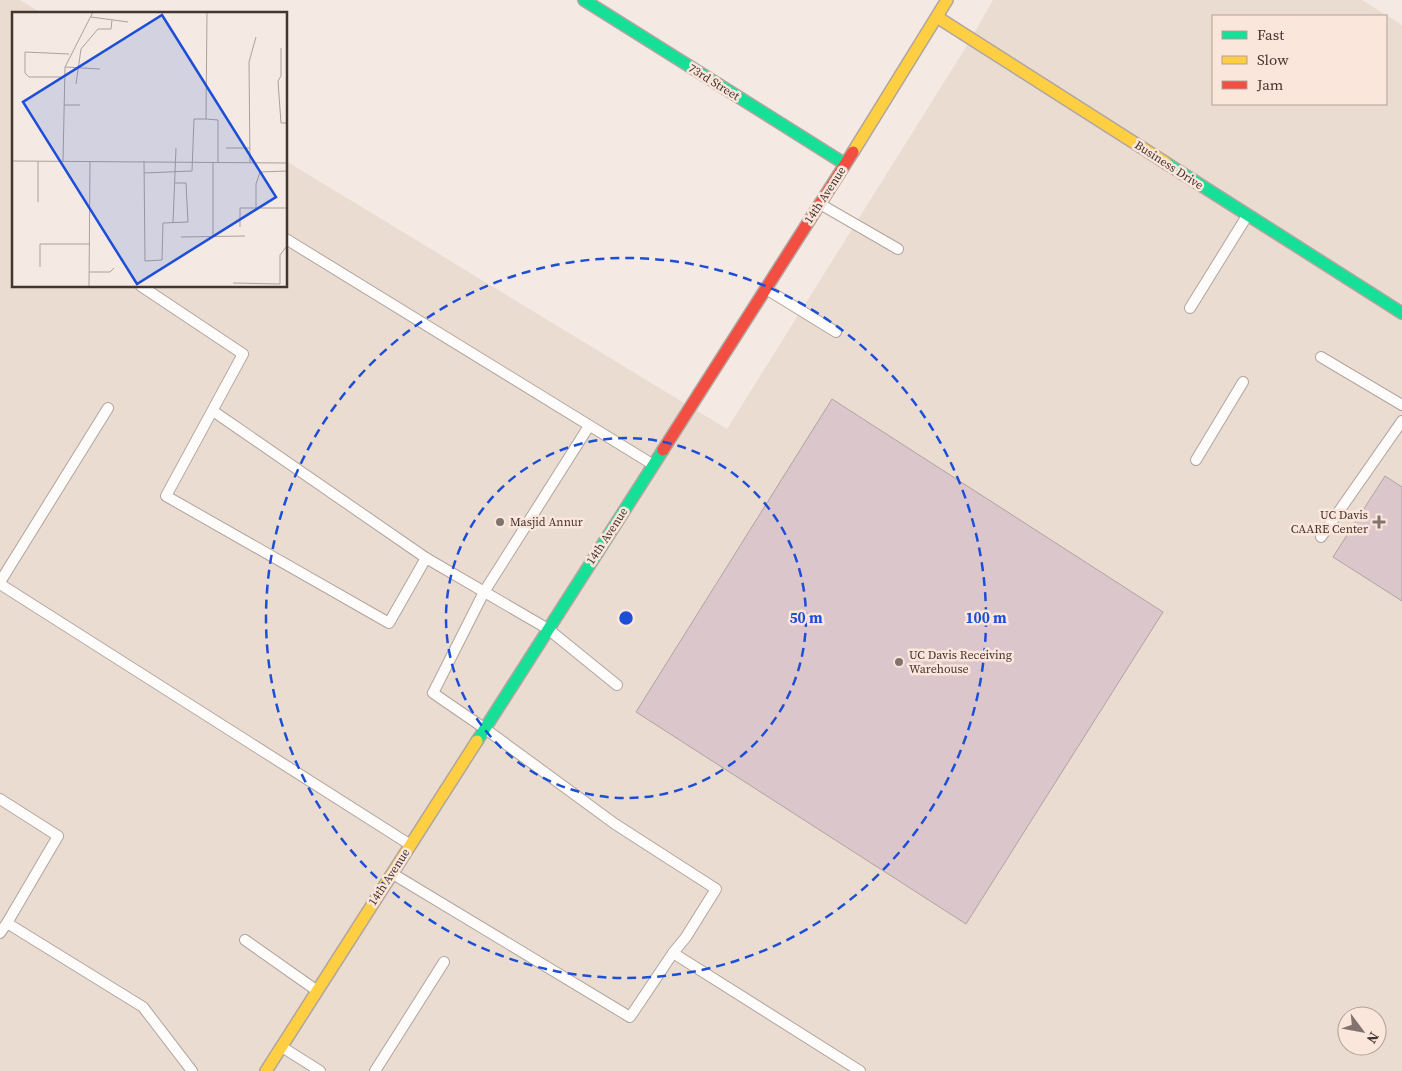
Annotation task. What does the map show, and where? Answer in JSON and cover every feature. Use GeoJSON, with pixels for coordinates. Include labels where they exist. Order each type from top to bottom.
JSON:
{"type":"FeatureCollection","features":[{"type":"Feature","properties":{"kind":"main road","name":"73rd Street"},"geometry":{"type":"LineString","coordinates":[[584,0],[845,164]]}},
{"type":"Feature","properties":{"kind":"main road","name":"14th Avenue"},"geometry":{"type":"LineString","coordinates":[[266,1071],[820,204],[947,0]]}},
{"type":"Feature","properties":{"kind":"main road","name":"Business Drive"},"geometry":{"type":"LineString","coordinates":[[937,17],[1402,312]]}},
{"type":"Feature","properties":{"kind":"lane"},"geometry":{"type":"LineString","coordinates":[[820,204],[898,249]]}},
{"type":"Feature","properties":{"kind":"lane"},"geometry":{"type":"LineString","coordinates":[[1190,308],[1248,215]]}},
{"type":"Feature","properties":{"kind":"lane"},"geometry":{"type":"LineString","coordinates":[[288,240],[653,465]]}},
{"type":"Feature","properties":{"kind":"lane"},"geometry":{"type":"LineString","coordinates":[[144,288],[244,354],[166,496],[389,623],[426,558]]}},
{"type":"Feature","properties":{"kind":"lane"},"geometry":{"type":"LineString","coordinates":[[765,289],[836,332]]}},
{"type":"Feature","properties":{"kind":"lane"},"geometry":{"type":"LineString","coordinates":[[1320,357],[1402,405]]}},
{"type":"Feature","properties":{"kind":"lane"},"geometry":{"type":"LineString","coordinates":[[1196,460],[1243,382]]}},
{"type":"Feature","properties":{"kind":"lane"},"geometry":{"type":"LineString","coordinates":[[108,408],[0,583],[410,844]]}},
{"type":"Feature","properties":{"kind":"lane"},"geometry":{"type":"LineString","coordinates":[[213,411],[426,558],[548,629],[617,685]]}},
{"type":"Feature","properties":{"kind":"lane"},"geometry":{"type":"LineString","coordinates":[[1321,537],[1402,421]]}},
{"type":"Feature","properties":{"kind":"lane"},"geometry":{"type":"LineString","coordinates":[[392,873],[630,1017],[686,937],[716,889],[615,824],[433,693],[484,592],[589,426]]}},
{"type":"Feature","properties":{"kind":"lane"},"geometry":{"type":"LineString","coordinates":[[0,799],[58,836],[0,933]]}},
{"type":"Feature","properties":{"kind":"lane"},"geometry":{"type":"LineString","coordinates":[[7,922],[143,1007],[192,1071]]}},
{"type":"Feature","properties":{"kind":"lane"},"geometry":{"type":"LineString","coordinates":[[245,940],[317,991]]}},
{"type":"Feature","properties":{"kind":"lane"},"geometry":{"type":"LineString","coordinates":[[674,954],[860,1071]]}},
{"type":"Feature","properties":{"kind":"lane"},"geometry":{"type":"LineString","coordinates":[[375,1071],[444,962]]}},
{"type":"Feature","properties":{"kind":"lane"},"geometry":{"type":"LineString","coordinates":[[281,1047],[320,1071]]}},
{"type":"Feature","properties":{"kind":"shaded area"},"geometry":{"type":"Polygon","coordinates":[[[0,0],[20,0],[40,12],[12,12],[12,288],[288,288],[288,162],[727,429],[971,39],[993,0],[1362,0],[1386,15],[1212,15],[1212,105],[1387,105],[1387,16],[1402,25],[1402,1071],[0,1071],[0,0]]]}},
{"type":"Feature","properties":{"kind":"building","name":"UC Davis Receiving Warehouse"},"geometry":{"type":"Polygon","coordinates":[[[832,399],[1163,612],[966,924],[636,712],[832,399]]]}},
{"type":"Feature","properties":{"kind":"building","name":"UC Davis CAARE Center"},"geometry":{"type":"Polygon","coordinates":[[[1385,476],[1402,487],[1402,601],[1333,557],[1385,476]]]}},
{"type":"Feature","properties":{"kind":"traffic: fast"},"geometry":{"type":"LineString","coordinates":[[584,0],[845,164]]}},
{"type":"Feature","properties":{"kind":"traffic: fast"},"geometry":{"type":"LineString","coordinates":[[1166,163],[1402,313]]}},
{"type":"Feature","properties":{"kind":"traffic: fast"},"geometry":{"type":"LineString","coordinates":[[477,741],[663,450]]}},
{"type":"Feature","properties":{"kind":"traffic: slow"},"geometry":{"type":"LineString","coordinates":[[853,152],[947,0]]}},
{"type":"Feature","properties":{"kind":"traffic: slow"},"geometry":{"type":"LineString","coordinates":[[937,17],[1166,163]]}},
{"type":"Feature","properties":{"kind":"traffic: slow"},"geometry":{"type":"LineString","coordinates":[[266,1071],[477,741]]}},
{"type":"Feature","properties":{"kind":"traffic: jam"},"geometry":{"type":"LineString","coordinates":[[663,450],[853,152]]}},
{"type":"Feature","properties":{"kind":"place","name":"Masjid Annur"},"geometry":{"type":"Point","coordinates":[500,522]}},
{"type":"Feature","properties":{"kind":"place","name":"UC Davis CAARE Center"},"geometry":{"type":"Point","coordinates":[1379,522]}},
{"type":"Feature","properties":{"kind":"place","name":"UC Davis Receiving Warehouse"},"geometry":{"type":"Point","coordinates":[899,662]}}]}
